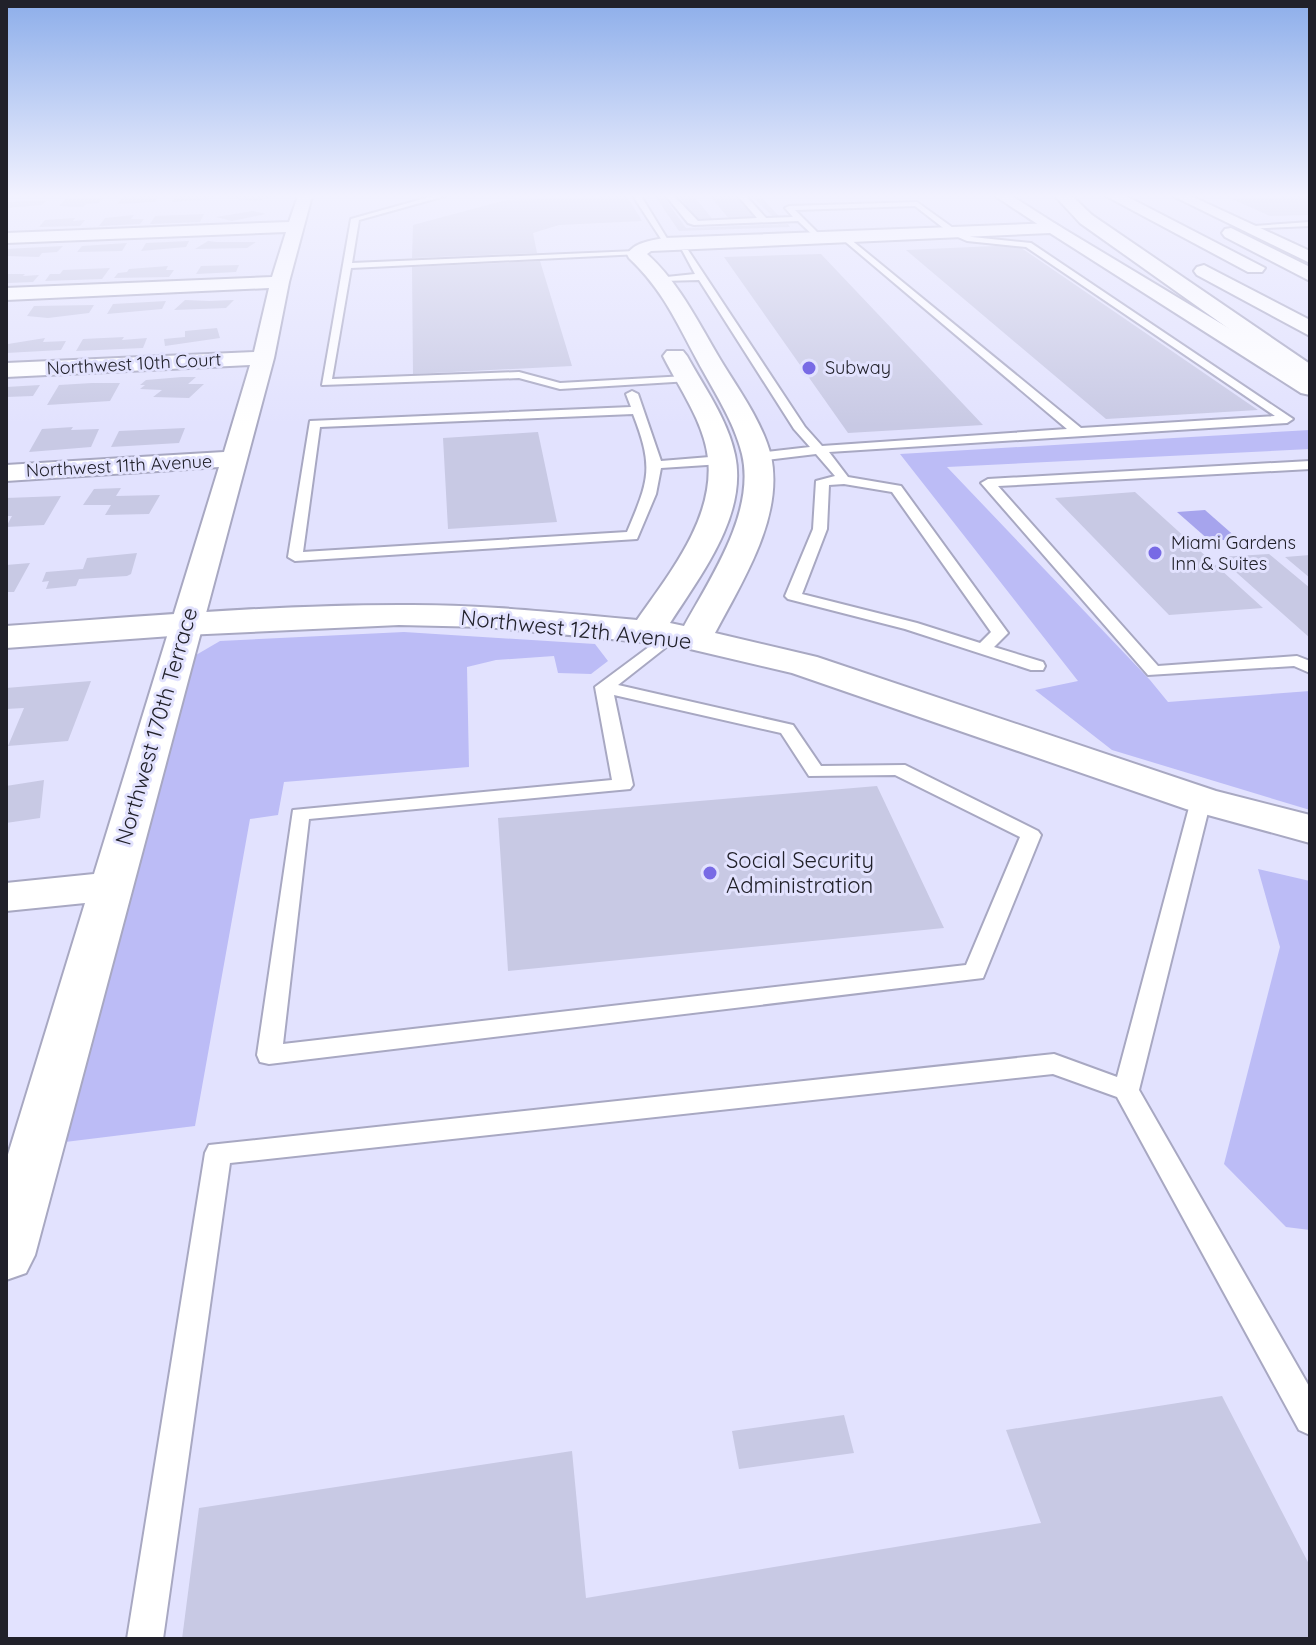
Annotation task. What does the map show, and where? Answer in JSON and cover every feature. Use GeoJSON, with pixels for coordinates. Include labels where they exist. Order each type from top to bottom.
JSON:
{"type":"FeatureCollection","features":[{"type":"Feature","properties":{"kind":"main road"},"geometry":{"type":"LineString","coordinates":[[646,273],[686,379],[711,429],[722,460],[722,482],[711,522],[689,568],[671,634]]}},
{"type":"Feature","properties":{"kind":"main road"},"geometry":{"type":"LineString","coordinates":[[647,273],[718,377],[744,422],[757,457],[757,493],[745,546],[671,634]]}},
{"type":"Feature","properties":{"kind":"main road"},"geometry":{"type":"LineString","coordinates":[[1126,273],[1310,388]]}},
{"type":"Feature","properties":{"kind":"main road"},"geometry":{"type":"LineString","coordinates":[[1163,273],[1310,375]]}},
{"type":"Feature","properties":{"kind":"main road"},"geometry":{"type":"LineString","coordinates":[[1209,273],[1310,329]]}},
{"type":"Feature","properties":{"kind":"main road"},"geometry":{"type":"LineString","coordinates":[[1265,273],[1310,297]]}},
{"type":"Feature","properties":{"kind":"main road"},"geometry":{"type":"LineString","coordinates":[[686,379],[718,377]]}},
{"type":"Feature","properties":{"kind":"main road"},"geometry":{"type":"LineString","coordinates":[[722,460],[757,457]]}},
{"type":"Feature","properties":{"kind":"main road","name":"Northwest 12th Avenue"},"geometry":{"type":"LineString","coordinates":[[6,637],[185,624],[399,615],[486,617],[671,634],[804,665],[1201,800],[1310,829]]}},
{"type":"Feature","properties":{"kind":"street","name":"Northwest 170th Terrace"},"geometry":{"type":"LineString","coordinates":[[6,1255],[263,358],[283,273]]}},
{"type":"Feature","properties":{"kind":"street"},"geometry":{"type":"LineString","coordinates":[[6,294],[280,282]]}},
{"type":"Feature","properties":{"kind":"street","name":"Northwest 10th Court"},"geometry":{"type":"LineString","coordinates":[[6,370],[263,358]]}},
{"type":"Feature","properties":{"kind":"street","name":"Northwest 11th Avenue"},"geometry":{"type":"LineString","coordinates":[[6,473],[233,459]]}},
{"type":"Feature","properties":{"kind":"street"},"geometry":{"type":"LineString","coordinates":[[6,897],[111,886]]}},
{"type":"Feature","properties":{"kind":"lane"},"geometry":{"type":"LineString","coordinates":[[346,273],[326,383],[519,375],[560,386],[686,379]]}},
{"type":"Feature","properties":{"kind":"lane"},"geometry":{"type":"LineString","coordinates":[[667,273],[701,277]]}},
{"type":"Feature","properties":{"kind":"lane"},"geometry":{"type":"LineString","coordinates":[[697,273],[800,429],[844,480]]}},
{"type":"Feature","properties":{"kind":"lane"},"geometry":{"type":"LineString","coordinates":[[888,273],[1078,432]]}},
{"type":"Feature","properties":{"kind":"lane"},"geometry":{"type":"LineString","coordinates":[[757,457],[817,450],[1287,419],[1069,273]]}},
{"type":"Feature","properties":{"kind":"lane"},"geometry":{"type":"LineString","coordinates":[[632,394],[655,465],[649,495],[632,536],[295,557],[314,424],[637,410]]}},
{"type":"Feature","properties":{"kind":"lane"},"geometry":{"type":"LineString","coordinates":[[655,465],[722,460]]}},
{"type":"Feature","properties":{"kind":"lane"},"geometry":{"type":"LineString","coordinates":[[1310,465],[988,483],[1154,671],[1297,661],[1310,668]]}},
{"type":"Feature","properties":{"kind":"lane"},"geometry":{"type":"LineString","coordinates":[[983,649],[1000,633],[896,489],[844,480],[823,481],[820,529],[793,596],[911,626],[983,649],[1037,666]]}},
{"type":"Feature","properties":{"kind":"lane"},"geometry":{"type":"LineString","coordinates":[[604,687],[671,634]]}},
{"type":"Feature","properties":{"kind":"lane"},"geometry":{"type":"LineString","coordinates":[[604,687],[787,729],[816,772],[898,769],[1031,835],[975,972],[269,1055],[300,814],[623,785],[604,687]]}},
{"type":"Feature","properties":{"kind":"lane"},"geometry":{"type":"LineString","coordinates":[[1126,1090],[1201,800]]}},
{"type":"Feature","properties":{"kind":"lane"},"geometry":{"type":"LineString","coordinates":[[145,1639],[218,1153],[1054,1064],[1126,1090],[1310,1419]]}},
{"type":"Feature","properties":{"kind":"shaded area"},"geometry":{"type":"Polygon","coordinates":[[[1310,430],[1310,449],[947,467],[1168,702],[1310,691],[1310,810],[1112,750],[1035,690],[1078,681],[900,454],[1310,430]]]}},
{"type":"Feature","properties":{"kind":"shaded area"},"geometry":{"type":"Polygon","coordinates":[[[1205,510],[1238,539],[1210,541],[1177,512],[1205,510]]]}},
{"type":"Feature","properties":{"kind":"shaded area"},"geometry":{"type":"Polygon","coordinates":[[[404,632],[595,644],[608,661],[591,674],[558,673],[554,656],[496,660],[467,667],[469,767],[284,782],[278,815],[250,819],[195,1126],[57,1143],[188,665],[196,655],[220,641],[404,632]]]}},
{"type":"Feature","properties":{"kind":"shaded area"},"geometry":{"type":"Polygon","coordinates":[[[1258,869],[1310,881],[1310,1230],[1286,1227],[1224,1164],[1280,947],[1258,869]]]}},
{"type":"Feature","properties":{"kind":"building"},"geometry":{"type":"Polygon","coordinates":[[[107,273],[102,279],[45,281],[50,274],[107,273]]]}},
{"type":"Feature","properties":{"kind":"building"},"geometry":{"type":"Polygon","coordinates":[[[118,273],[172,273],[169,277],[114,278],[118,273]]]}},
{"type":"Feature","properties":{"kind":"building"},"geometry":{"type":"Polygon","coordinates":[[[412,273],[544,273],[572,366],[413,374],[412,273]]]}},
{"type":"Feature","properties":{"kind":"building"},"geometry":{"type":"Polygon","coordinates":[[[735,273],[839,273],[983,425],[848,433],[735,273]]]}},
{"type":"Feature","properties":{"kind":"building"},"geometry":{"type":"Polygon","coordinates":[[[933,273],[1058,273],[1258,410],[1106,419],[933,273]]]}},
{"type":"Feature","properties":{"kind":"building"},"geometry":{"type":"Polygon","coordinates":[[[6,274],[39,275],[33,282],[8,283],[6,274]]]}},
{"type":"Feature","properties":{"kind":"building"},"geometry":{"type":"Polygon","coordinates":[[[185,300],[234,300],[226,308],[174,310],[185,300]]]}},
{"type":"Feature","properties":{"kind":"building"},"geometry":{"type":"Polygon","coordinates":[[[166,301],[162,309],[107,314],[113,304],[166,301]]]}},
{"type":"Feature","properties":{"kind":"building"},"geometry":{"type":"Polygon","coordinates":[[[94,305],[89,313],[48,318],[27,316],[34,306],[94,305]]]}},
{"type":"Feature","properties":{"kind":"building"},"geometry":{"type":"Polygon","coordinates":[[[217,328],[220,338],[165,346],[164,339],[185,337],[185,331],[217,328]]]}},
{"type":"Feature","properties":{"kind":"building"},"geometry":{"type":"Polygon","coordinates":[[[124,337],[122,340],[147,338],[143,348],[76,351],[83,339],[124,337]]]}},
{"type":"Feature","properties":{"kind":"building"},"geometry":{"type":"Polygon","coordinates":[[[45,338],[43,342],[66,341],[61,350],[6,353],[8,344],[45,338]]]}},
{"type":"Feature","properties":{"kind":"building"},"geometry":{"type":"Polygon","coordinates":[[[196,377],[188,384],[204,384],[189,398],[153,397],[162,390],[140,389],[146,380],[196,377]]]}},
{"type":"Feature","properties":{"kind":"building"},"geometry":{"type":"Polygon","coordinates":[[[120,383],[110,401],[47,405],[59,385],[120,383]]]}},
{"type":"Feature","properties":{"kind":"building"},"geometry":{"type":"Polygon","coordinates":[[[40,385],[33,396],[6,397],[6,387],[40,385]]]}},
{"type":"Feature","properties":{"kind":"building"},"geometry":{"type":"Polygon","coordinates":[[[73,427],[71,430],[99,429],[91,447],[29,452],[42,429],[73,427]]]}},
{"type":"Feature","properties":{"kind":"building"},"geometry":{"type":"Polygon","coordinates":[[[185,428],[179,443],[111,447],[119,431],[185,428]]]}},
{"type":"Feature","properties":{"kind":"building"},"geometry":{"type":"Polygon","coordinates":[[[538,432],[557,522],[448,529],[443,438],[538,432]]]}},
{"type":"Feature","properties":{"kind":"building"},"geometry":{"type":"Polygon","coordinates":[[[121,488],[116,496],[160,495],[149,514],[105,515],[111,505],[83,505],[94,489],[121,488]]]}},
{"type":"Feature","properties":{"kind":"building","name":"Miami Gardens Inn & Suites"},"geometry":{"type":"Polygon","coordinates":[[[1135,492],[1263,608],[1169,615],[1055,498],[1135,492]]]}},
{"type":"Feature","properties":{"kind":"building"},"geometry":{"type":"Polygon","coordinates":[[[61,496],[44,525],[6,527],[12,516],[6,516],[6,498],[61,496]]]}},
{"type":"Feature","properties":{"kind":"building"},"geometry":{"type":"Polygon","coordinates":[[[137,553],[131,574],[127,576],[79,579],[76,586],[46,589],[49,581],[42,582],[46,572],[83,569],[87,558],[137,553]]]}},
{"type":"Feature","properties":{"kind":"building","name":"Miami Gardens Inn & Suites"},"geometry":{"type":"Polygon","coordinates":[[[1269,554],[1310,588],[1310,638],[1219,557],[1269,554]]]}},
{"type":"Feature","properties":{"kind":"building","name":"Miami Gardens Inn & Suites"},"geometry":{"type":"Polygon","coordinates":[[[1310,555],[1310,578],[1285,557],[1310,555]]]}},
{"type":"Feature","properties":{"kind":"building"},"geometry":{"type":"Polygon","coordinates":[[[30,563],[14,592],[6,592],[6,565],[30,563]]]}},
{"type":"Feature","properties":{"kind":"building"},"geometry":{"type":"Polygon","coordinates":[[[91,681],[68,741],[8,746],[24,708],[6,709],[6,688],[91,681]]]}},
{"type":"Feature","properties":{"kind":"building"},"geometry":{"type":"Polygon","coordinates":[[[44,780],[40,818],[6,823],[6,786],[44,780]]]}},
{"type":"Feature","properties":{"kind":"building","name":"Social Security Administration"},"geometry":{"type":"Polygon","coordinates":[[[877,786],[944,928],[508,971],[498,818],[877,786]]]}},
{"type":"Feature","properties":{"kind":"building"},"geometry":{"type":"Polygon","coordinates":[[[1222,1396],[1310,1566],[1310,1639],[182,1639],[199,1508],[572,1451],[586,1598],[1041,1523],[1006,1430],[1222,1396]]]}},
{"type":"Feature","properties":{"kind":"building"},"geometry":{"type":"Polygon","coordinates":[[[844,1415],[854,1453],[739,1469],[732,1431],[844,1415]]]}},
{"type":"Feature","properties":{"kind":"place","name":"Subway"},"geometry":{"type":"Point","coordinates":[809,368]}},
{"type":"Feature","properties":{"kind":"place","name":"Miami Gardens Inn & Suites"},"geometry":{"type":"Point","coordinates":[1155,553]}},
{"type":"Feature","properties":{"kind":"place","name":"Social Security Administration"},"geometry":{"type":"Point","coordinates":[710,873]}}]}
